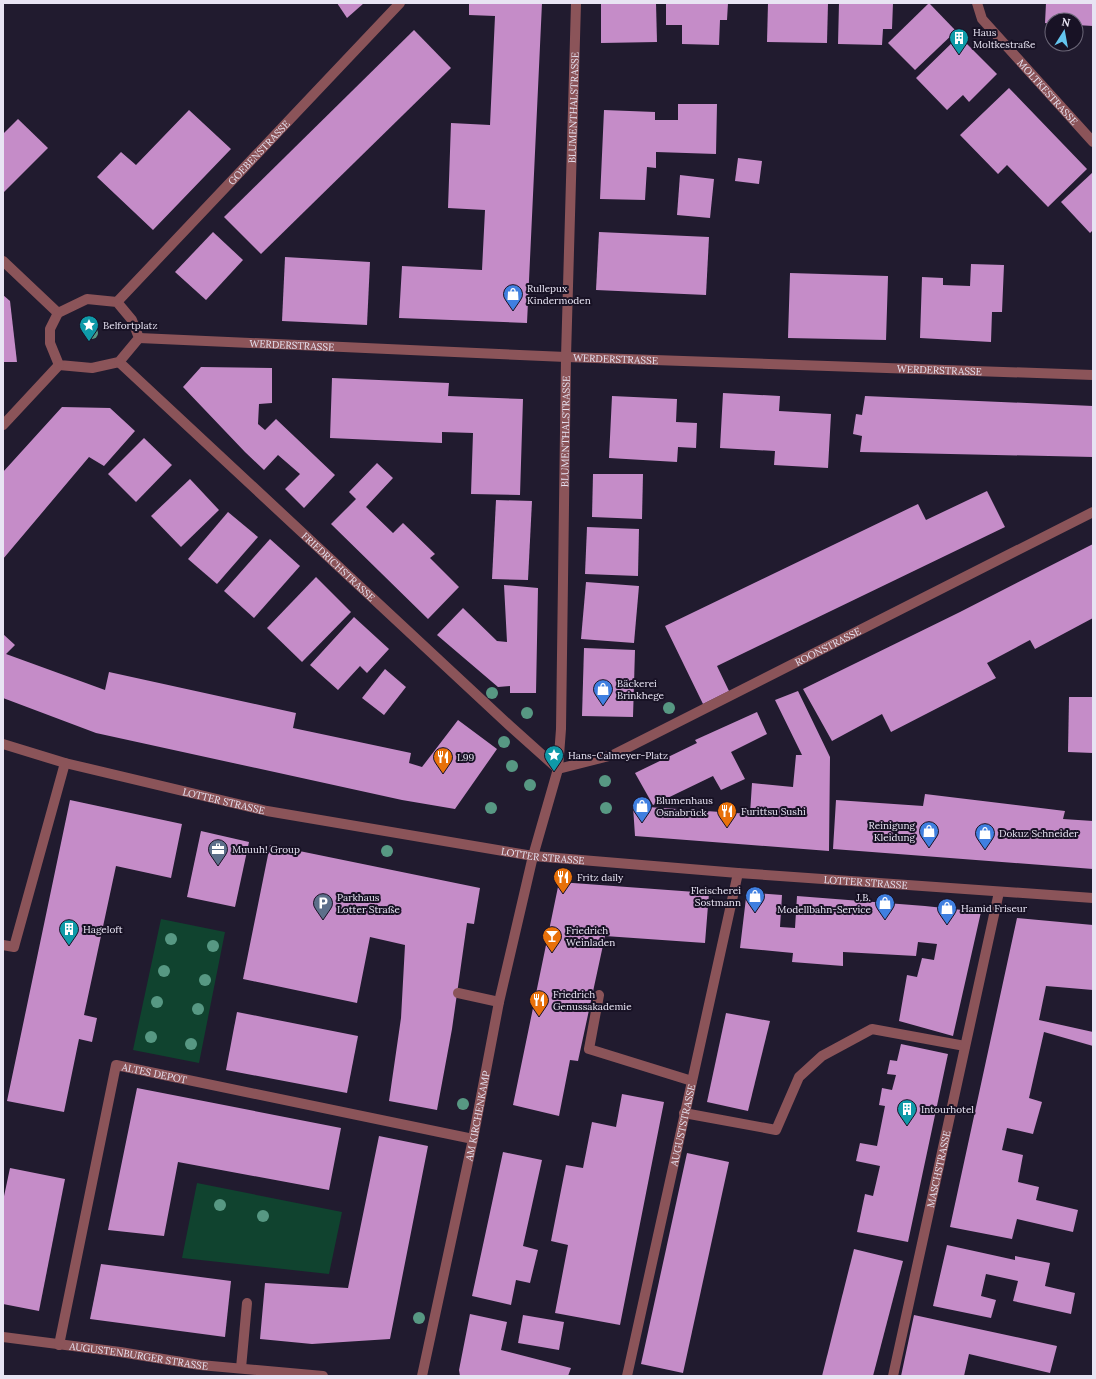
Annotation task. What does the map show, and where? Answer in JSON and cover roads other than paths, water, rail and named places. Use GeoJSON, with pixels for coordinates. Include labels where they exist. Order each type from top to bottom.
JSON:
{"type":"FeatureCollection","features":[{"type":"Feature","properties":{"kind":"street","name":"GOEBENSTRASSE"},"geometry":{"type":"LineString","coordinates":[[117,302],[400,3]]}},
{"type":"Feature","properties":{"kind":"street","name":"BLUMENTHALSTRASSE"},"geometry":{"type":"LineString","coordinates":[[533,856],[558,769],[561,729],[566,357],[576,3]]}},
{"type":"Feature","properties":{"kind":"street","name":"MOLTKESTRASSE"},"geometry":{"type":"LineString","coordinates":[[977,3],[982,19],[1093,142]]}},
{"type":"Feature","properties":{"kind":"street"},"geometry":{"type":"LineString","coordinates":[[3,261],[58,313]]}},
{"type":"Feature","properties":{"kind":"street"},"geometry":{"type":"LineString","coordinates":[[87,299],[117,302],[132,320],[139,338],[119,362],[92,368],[59,365],[50,343],[50,329],[58,313],[87,299]]}},
{"type":"Feature","properties":{"kind":"street","name":"WERDERSTRASSE"},"geometry":{"type":"LineString","coordinates":[[139,338],[566,357],[1093,375]]}},
{"type":"Feature","properties":{"kind":"street","name":"FRIEDRICHSTRASSE"},"geometry":{"type":"LineString","coordinates":[[119,362],[558,769]]}},
{"type":"Feature","properties":{"kind":"street"},"geometry":{"type":"LineString","coordinates":[[3,425],[59,365]]}},
{"type":"Feature","properties":{"kind":"street","name":"ROONSTRASSE"},"geometry":{"type":"LineString","coordinates":[[558,769],[613,755],[1093,512]]}},
{"type":"Feature","properties":{"kind":"street","name":"LOTTER STRASSE"},"geometry":{"type":"LineString","coordinates":[[3,744],[65,763],[278,814],[533,856],[738,873],[1093,898]]}},
{"type":"Feature","properties":{"kind":"street"},"geometry":{"type":"LineString","coordinates":[[3,945],[14,947],[65,763]]}},
{"type":"Feature","properties":{"kind":"street","name":"AM KIRCHENKAMP"},"geometry":{"type":"LineString","coordinates":[[422,1376],[473,1139],[499,1002],[533,856]]}},
{"type":"Feature","properties":{"kind":"street","name":"AUGUSTSTRASSE"},"geometry":{"type":"LineString","coordinates":[[627,1376],[738,873]]}},
{"type":"Feature","properties":{"kind":"street","name":"MASCHSTRASSE"},"geometry":{"type":"LineString","coordinates":[[893,1376],[999,892]]}},
{"type":"Feature","properties":{"kind":"street"},"geometry":{"type":"LineString","coordinates":[[458,993],[499,1002]]}},
{"type":"Feature","properties":{"kind":"street"},"geometry":{"type":"LineString","coordinates":[[599,995],[589,1049],[692,1081]]}},
{"type":"Feature","properties":{"kind":"street"},"geometry":{"type":"LineString","coordinates":[[684,1114],[776,1130],[799,1077],[822,1056],[872,1029],[965,1046]]}},
{"type":"Feature","properties":{"kind":"street","name":"ALTES DEPOT"},"geometry":{"type":"LineString","coordinates":[[59,1345],[116,1065],[473,1139]]}},
{"type":"Feature","properties":{"kind":"street"},"geometry":{"type":"LineString","coordinates":[[241,1368],[247,1303]]}},
{"type":"Feature","properties":{"kind":"street","name":"AUGUSTENBURGER STRASSE"},"geometry":{"type":"LineString","coordinates":[[3,1337],[120,1352],[200,1365],[323,1376]]}},
{"type":"Feature","properties":{"kind":"place","name":"Haus Moltkestraße"},"geometry":{"type":"Point","coordinates":[959,55]}},
{"type":"Feature","properties":{"kind":"place","name":"Rullepux Kindermoden"},"geometry":{"type":"Point","coordinates":[513,311]}},
{"type":"Feature","properties":{"kind":"place","name":"Belfortplatz"},"geometry":{"type":"Point","coordinates":[89,342]}},
{"type":"Feature","properties":{"kind":"place","name":"Bäckerei Brinkhege"},"geometry":{"type":"Point","coordinates":[603,706]}},
{"type":"Feature","properties":{"kind":"place","name":"Hans-Calmeyer-Platz"},"geometry":{"type":"Point","coordinates":[554,772]}},
{"type":"Feature","properties":{"kind":"place","name":"L99"},"geometry":{"type":"Point","coordinates":[443,774]}},
{"type":"Feature","properties":{"kind":"place","name":"Blumenhaus Osnabrück"},"geometry":{"type":"Point","coordinates":[642,823]}},
{"type":"Feature","properties":{"kind":"place","name":"Furittsu Sushi"},"geometry":{"type":"Point","coordinates":[727,828]}},
{"type":"Feature","properties":{"kind":"place","name":"Reinigung Kleidung"},"geometry":{"type":"Point","coordinates":[929,848]}},
{"type":"Feature","properties":{"kind":"place","name":"Dokuz Schneider"},"geometry":{"type":"Point","coordinates":[985,850]}},
{"type":"Feature","properties":{"kind":"place","name":"Muuuh! Group"},"geometry":{"type":"Point","coordinates":[218,866]}},
{"type":"Feature","properties":{"kind":"place","name":"Fritz daily"},"geometry":{"type":"Point","coordinates":[563,894]}},
{"type":"Feature","properties":{"kind":"place","name":"Fleischerei Sostmann"},"geometry":{"type":"Point","coordinates":[755,913]}},
{"type":"Feature","properties":{"kind":"place","name":"Parkhaus Lotter Straße"},"geometry":{"type":"Point","coordinates":[323,920]}},
{"type":"Feature","properties":{"kind":"place","name":"J.B. Modellbahn-Service"},"geometry":{"type":"Point","coordinates":[885,920]}},
{"type":"Feature","properties":{"kind":"place","name":"Hamid Friseur"},"geometry":{"type":"Point","coordinates":[947,925]}},
{"type":"Feature","properties":{"kind":"place","name":"Hageloft"},"geometry":{"type":"Point","coordinates":[69,946]}},
{"type":"Feature","properties":{"kind":"place","name":"Friedrich Weinladen"},"geometry":{"type":"Point","coordinates":[552,953]}},
{"type":"Feature","properties":{"kind":"place","name":"Friedrich Genussakademie"},"geometry":{"type":"Point","coordinates":[539,1017]}},
{"type":"Feature","properties":{"kind":"place","name":"Intourhotel"},"geometry":{"type":"Point","coordinates":[907,1126]}}]}
